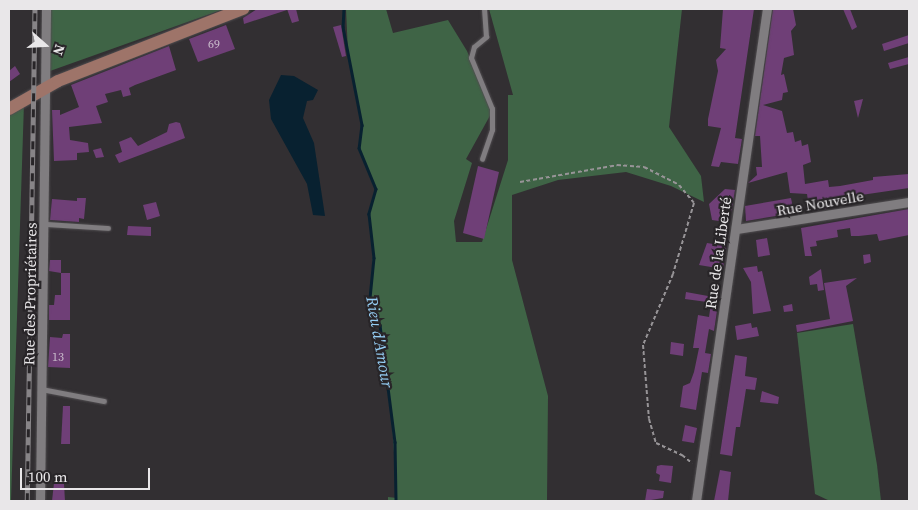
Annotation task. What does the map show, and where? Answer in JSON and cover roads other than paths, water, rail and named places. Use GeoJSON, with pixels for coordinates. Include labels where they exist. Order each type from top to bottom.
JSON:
{"type":"FeatureCollection","features":[{"type":"Feature","properties":{"kind":"street","name":"Rue des Propriétaires"},"geometry":{"type":"LineString","coordinates":[[40,501],[45,224],[44,88],[46,9]]}},
{"type":"Feature","properties":{"kind":"street"},"geometry":{"type":"LineString","coordinates":[[9,109],[44,88],[243,9]]}},
{"type":"Feature","properties":{"kind":"street","name":"Rue de la Liberté"},"geometry":{"type":"LineString","coordinates":[[696,501],[766,9]]}},
{"type":"Feature","properties":{"kind":"street","name":"Rue Nouvelle"},"geometry":{"type":"LineString","coordinates":[[736,229],[909,202]]}},
{"type":"Feature","properties":{"kind":"lane"},"geometry":{"type":"LineString","coordinates":[[482,159],[492,130],[492,109],[471,58],[474,47],[486,37],[484,9]]}},
{"type":"Feature","properties":{"kind":"lane"},"geometry":{"type":"LineString","coordinates":[[45,224],[108,228]]}},
{"type":"Feature","properties":{"kind":"lane"},"geometry":{"type":"LineString","coordinates":[[41,389],[104,400]]}},
{"type":"Feature","properties":{"kind":"water"},"geometry":{"type":"Polygon","coordinates":[[[281,75],[294,76],[318,90],[313,100],[307,101],[303,118],[314,143],[325,216],[313,215],[307,184],[271,119],[269,100],[281,75]]]}},
{"type":"Feature","properties":{"kind":"waterway","name":"Rieu d'Amour"},"geometry":{"type":"LineString","coordinates":[[344,9],[343,27],[362,125],[359,148],[376,189],[369,214],[374,258],[370,298],[380,325],[395,442],[396,501]]}},
{"type":"Feature","properties":{"kind":"railway"},"geometry":{"type":"LineString","coordinates":[[27,501],[35,9]]}}]}
